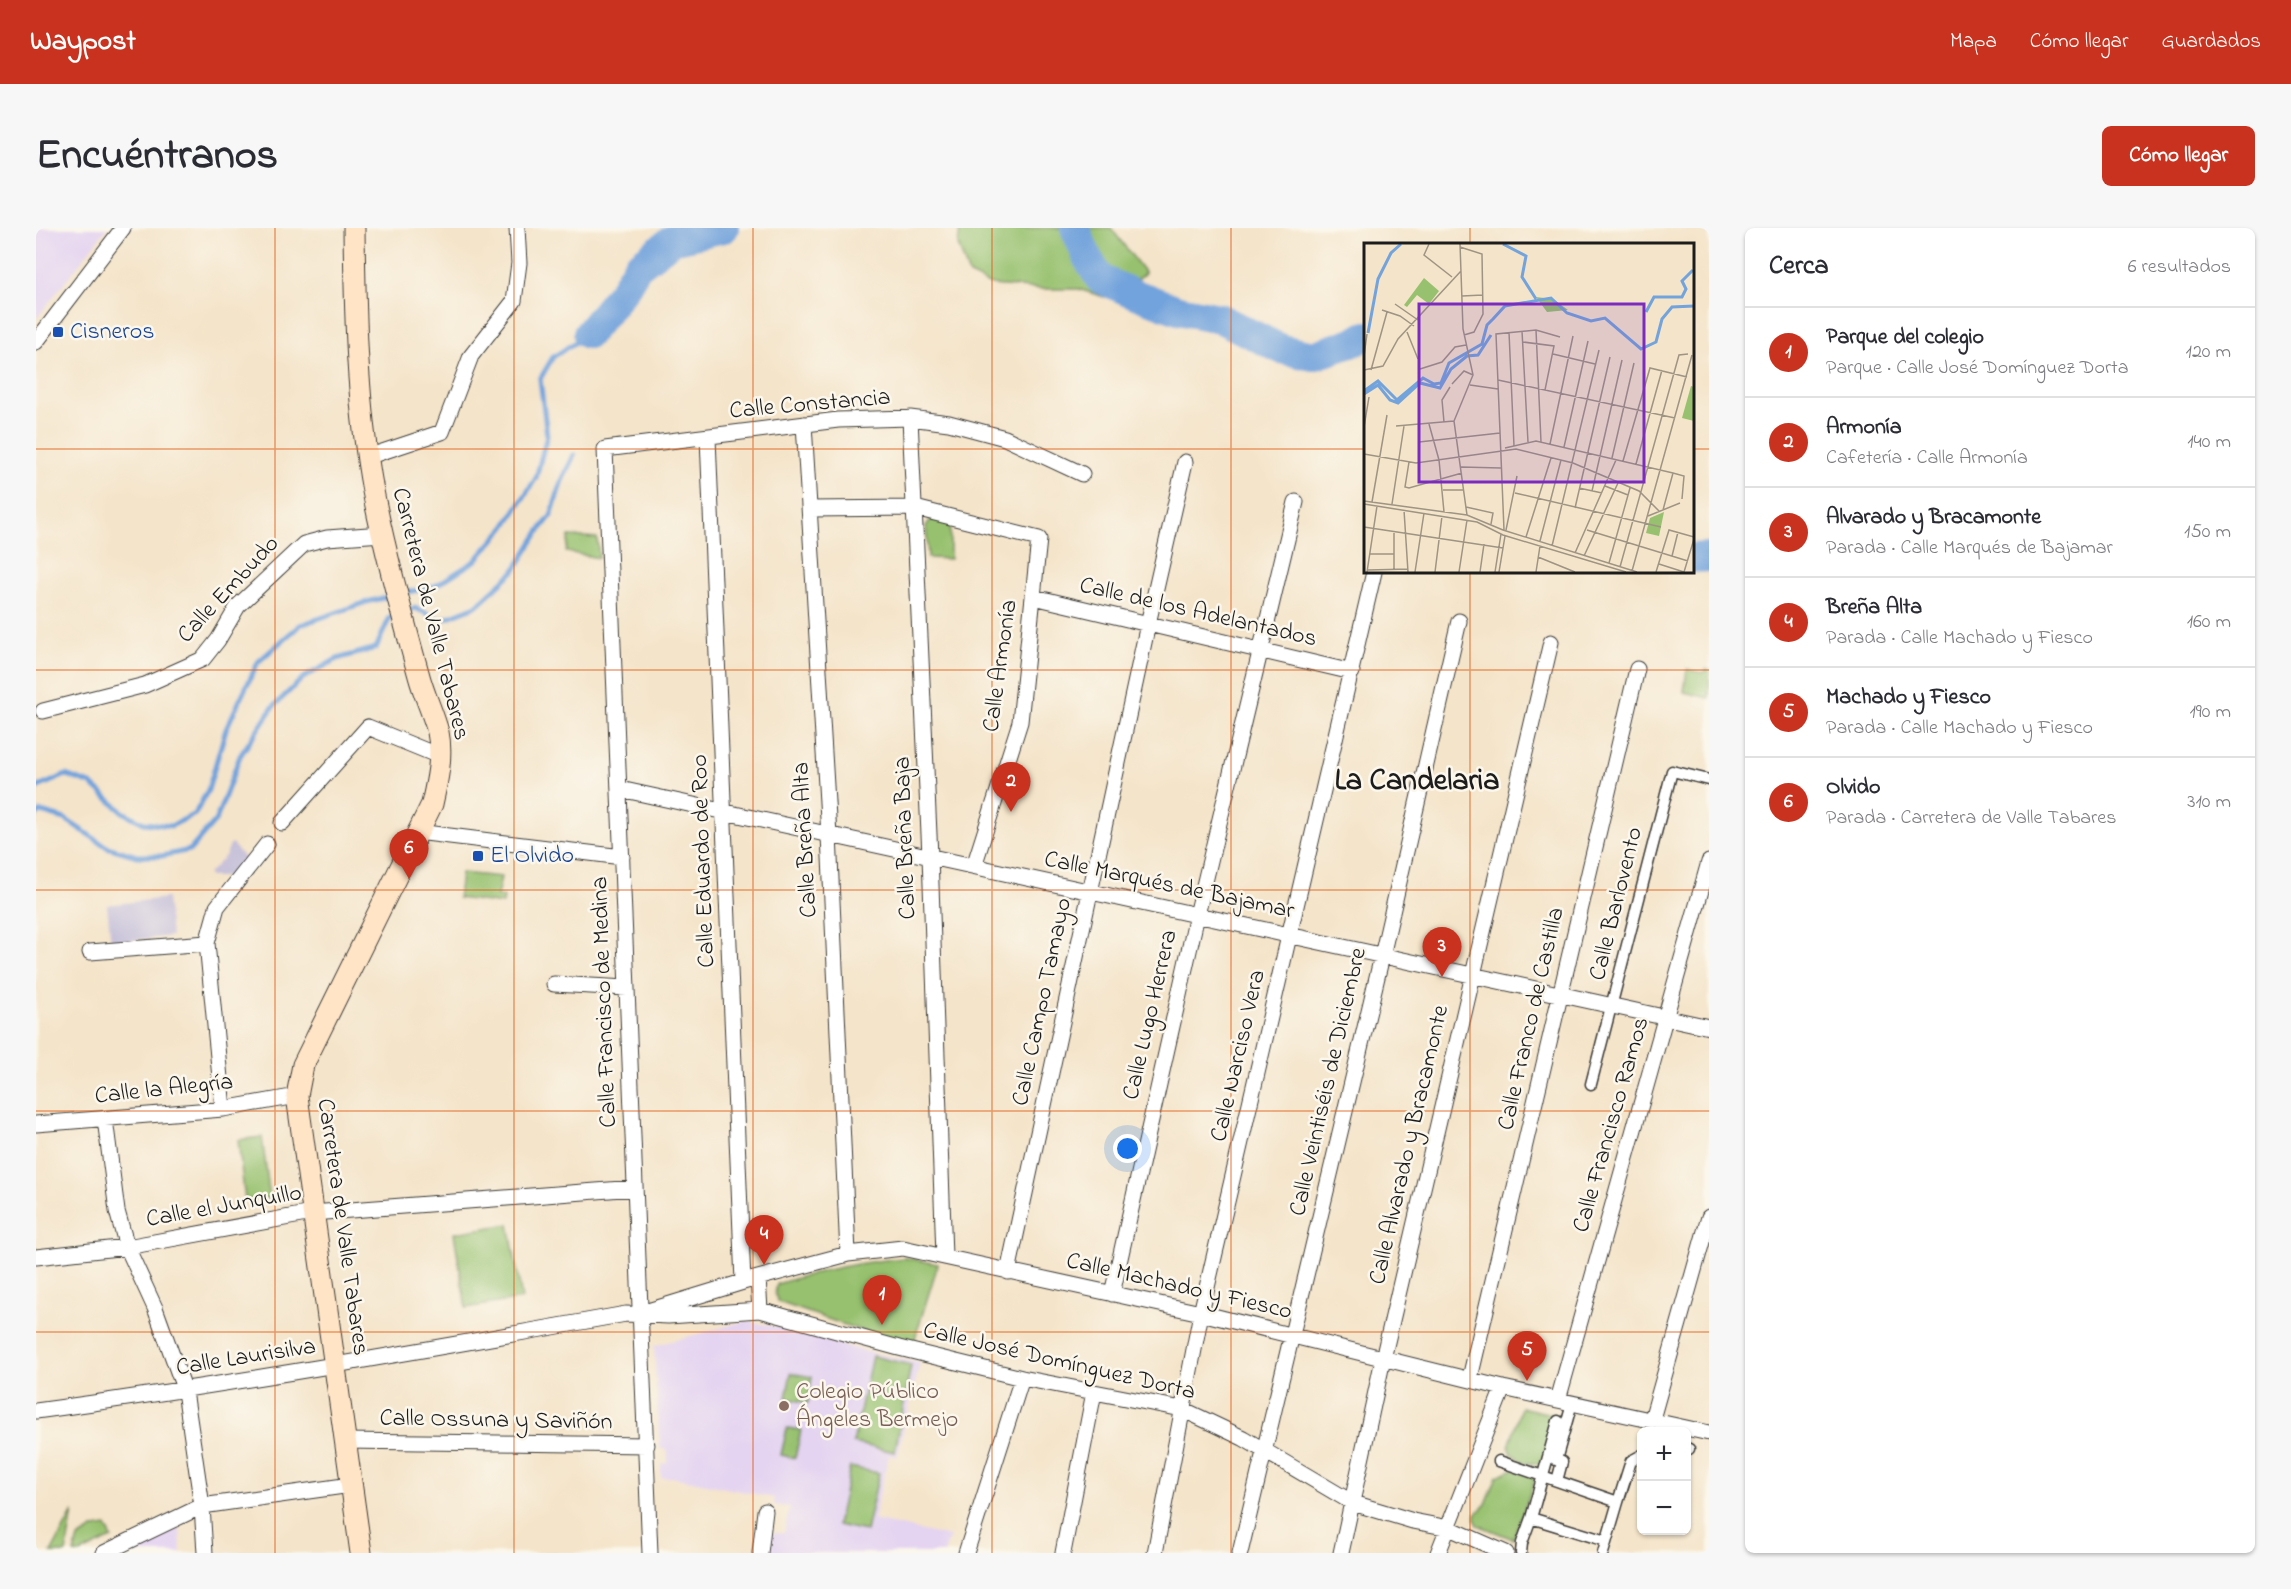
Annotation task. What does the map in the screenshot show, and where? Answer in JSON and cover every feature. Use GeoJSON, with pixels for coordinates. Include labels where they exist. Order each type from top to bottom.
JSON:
{"type":"FeatureCollection","features":[{"type":"Feature","properties":{"kind":"main road","name":"Carretera de Valle Tabares"},"geometry":{"type":"LineString","coordinates":[[354,228],[361,412],[367,457],[382,534],[420,678],[438,733],[439,756],[438,781],[432,804],[303,1065],[297,1096],[361,1553]]}},
{"type":"Feature","properties":{"kind":"street"},"geometry":{"type":"LineString","coordinates":[[36,342],[123,228]]}},
{"type":"Feature","properties":{"kind":"street"},"geometry":{"type":"LineString","coordinates":[[367,457],[442,432],[471,356],[514,301],[519,263],[517,228]]}},
{"type":"Feature","properties":{"kind":"street","name":"Calle Constancia"},"geometry":{"type":"LineString","coordinates":[[605,449],[708,438],[838,420],[910,418],[949,423],[1005,438],[1082,474]]}},
{"type":"Feature","properties":{"kind":"street","name":"Calle Breña Baja"},"geometry":{"type":"LineString","coordinates":[[910,418],[930,855],[944,1256]]}},
{"type":"Feature","properties":{"kind":"street","name":"Calle Breña Alta"},"geometry":{"type":"LineString","coordinates":[[804,424],[829,834],[848,1254]]}},
{"type":"Feature","properties":{"kind":"street","name":"Calle Eduardo de Roo"},"geometry":{"type":"LineString","coordinates":[[708,438],[724,811],[751,1280],[760,1310]]}},
{"type":"Feature","properties":{"kind":"street","name":"Calle Francisco de Medina"},"geometry":{"type":"LineString","coordinates":[[605,449],[650,1553]]}},
{"type":"Feature","properties":{"kind":"street","name":"Calle Campo Tamayo"},"geometry":{"type":"LineString","coordinates":[[1008,1272],[1185,462]]}},
{"type":"Feature","properties":{"kind":"street","name":"Calle Lugo Herrera"},"geometry":{"type":"LineString","coordinates":[[1112,1294],[1197,915],[1296,502]]}},
{"type":"Feature","properties":{"kind":"street"},"geometry":{"type":"LineString","coordinates":[[810,509],[915,508]]}},
{"type":"Feature","properties":{"kind":"street","name":"Calle Armonía"},"geometry":{"type":"LineString","coordinates":[[915,508],[1039,539],[1020,722],[974,866]]}},
{"type":"Feature","properties":{"kind":"street","name":"Calle Embudo"},"geometry":{"type":"LineString","coordinates":[[43,711],[145,685],[203,658],[218,640],[238,606],[304,544],[327,538],[382,534]]}},
{"type":"Feature","properties":{"kind":"street","name":"Calle Narciso Vera"},"geometry":{"type":"LineString","coordinates":[[1155,1553],[1202,1313],[1374,573]]}},
{"type":"Feature","properties":{"kind":"street","name":"Calle de los Adelantados"},"geometry":{"type":"LineString","coordinates":[[1034,597],[1352,672]]}},
{"type":"Feature","properties":{"kind":"street","name":"Calle Veintiséis de Diciembre"},"geometry":{"type":"LineString","coordinates":[[1240,1553],[1459,621]]}},
{"type":"Feature","properties":{"kind":"street","name":"Calle Alvarado y Bracamonte"},"geometry":{"type":"LineString","coordinates":[[1341,1553],[1383,1359],[1551,642]]}},
{"type":"Feature","properties":{"kind":"street","name":"Calle Franco de Castilla"},"geometry":{"type":"LineString","coordinates":[[1470,1378],[1637,669]]}},
{"type":"Feature","properties":{"kind":"street"},"geometry":{"type":"LineString","coordinates":[[282,823],[368,727],[439,756]]}},
{"type":"Feature","properties":{"kind":"street","name":"Calle Barlovento"},"geometry":{"type":"LineString","coordinates":[[1591,1084],[1672,771],[1709,780]]}},
{"type":"Feature","properties":{"kind":"street","name":"Calle Marqués de Bajamar"},"geometry":{"type":"LineString","coordinates":[[620,789],[1709,1027]]}},
{"type":"Feature","properties":{"kind":"street"},"geometry":{"type":"LineString","coordinates":[[417,831],[622,857]]}},
{"type":"Feature","properties":{"kind":"street"},"geometry":{"type":"LineString","coordinates":[[223,1109],[207,943],[217,907],[267,844]]}},
{"type":"Feature","properties":{"kind":"street","name":"Calle Francisco Ramos"},"geometry":{"type":"LineString","coordinates":[[1565,1401],[1709,862]]}},
{"type":"Feature","properties":{"kind":"street"},"geometry":{"type":"LineString","coordinates":[[90,952],[207,943]]}},
{"type":"Feature","properties":{"kind":"street"},"geometry":{"type":"LineString","coordinates":[[554,984],[627,988]]}},
{"type":"Feature","properties":{"kind":"street","name":"Calle la Alegría"},"geometry":{"type":"LineString","coordinates":[[36,1124],[223,1109],[297,1096]]}},
{"type":"Feature","properties":{"kind":"street"},"geometry":{"type":"LineString","coordinates":[[105,1119],[117,1211],[127,1247],[154,1308],[185,1391],[202,1506],[205,1553]]}},
{"type":"Feature","properties":{"kind":"street","name":"Calle el Junquillo"},"geometry":{"type":"LineString","coordinates":[[36,1257],[127,1247],[312,1213],[635,1188]]}},
{"type":"Feature","properties":{"kind":"street"},"geometry":{"type":"LineString","coordinates":[[1652,1419],[1709,1217]]}},
{"type":"Feature","properties":{"kind":"street","name":"Calle Machado y Fiesco"},"geometry":{"type":"LineString","coordinates":[[640,1314],[751,1280],[848,1254],[903,1248],[1202,1313],[1503,1388],[1709,1433]]}},
{"type":"Feature","properties":{"kind":"street","name":"Calle José Domínguez Dorta"},"geometry":{"type":"LineString","coordinates":[[640,1314],[668,1316],[760,1310],[899,1348],[1022,1378],[1182,1409],[1265,1450],[1353,1503],[1413,1521],[1449,1528],[1506,1553]]}},
{"type":"Feature","properties":{"kind":"street","name":"Calle Laurisilva"},"geometry":{"type":"LineString","coordinates":[[36,1411],[185,1391],[626,1314],[640,1314]]}},
{"type":"Feature","properties":{"kind":"street"},"geometry":{"type":"LineString","coordinates":[[966,1553],[1022,1378]]}},
{"type":"Feature","properties":{"kind":"street"},"geometry":{"type":"LineString","coordinates":[[1438,1553],[1503,1388]]}},
{"type":"Feature","properties":{"kind":"street"},"geometry":{"type":"LineString","coordinates":[[1063,1553],[1094,1392]]}},
{"type":"Feature","properties":{"kind":"street"},"geometry":{"type":"LineString","coordinates":[[1557,1481],[1562,1462],[1556,1460],[1565,1401]]}},
{"type":"Feature","properties":{"kind":"street"},"geometry":{"type":"LineString","coordinates":[[1521,1553],[1558,1421]]}},
{"type":"Feature","properties":{"kind":"street","name":"Calle Ossuna y Saviñón"},"geometry":{"type":"LineString","coordinates":[[345,1441],[647,1445]]}},
{"type":"Feature","properties":{"kind":"street"},"geometry":{"type":"LineString","coordinates":[[1603,1553],[1630,1461],[1637,1457]]}},
{"type":"Feature","properties":{"kind":"street"},"geometry":{"type":"LineString","coordinates":[[1499,1461],[1618,1502]]}},
{"type":"Feature","properties":{"kind":"street"},"geometry":{"type":"LineString","coordinates":[[104,1553],[202,1506],[351,1485]]}},
{"type":"Feature","properties":{"kind":"street"},"geometry":{"type":"LineString","coordinates":[[760,1553],[765,1511]]}},
{"type":"Feature","properties":{"kind":"street"},"geometry":{"type":"LineString","coordinates":[[1531,1518],[1606,1541]]}},
{"type":"Feature","properties":{"kind":"shaded area"},"geometry":{"type":"Polygon","coordinates":[[[36,228],[107,228],[36,319],[36,228]]]}},
{"type":"Feature","properties":{"kind":"shaded area"},"geometry":{"type":"Polygon","coordinates":[[[231,843],[247,861],[230,877],[209,877],[208,874],[225,856],[231,843]]]}},
{"type":"Feature","properties":{"kind":"shaded area"},"geometry":{"type":"Polygon","coordinates":[[[167,898],[171,936],[111,943],[107,905],[167,898]]]}},
{"type":"Feature","properties":{"kind":"shaded area","name":"Colegio Público Ángeles Bermejo"},"geometry":{"type":"Polygon","coordinates":[[[746,1321],[807,1333],[858,1350],[920,1363],[897,1457],[889,1455],[873,1520],[950,1537],[944,1553],[770,1553],[772,1533],[784,1533],[790,1507],[774,1505],[774,1498],[672,1477],[661,1478],[661,1464],[667,1463],[668,1451],[660,1448],[654,1346],[746,1321]]]}},
{"type":"Feature","properties":{"kind":"shaded area"},"geometry":{"type":"Polygon","coordinates":[[[180,1526],[181,1553],[130,1553],[180,1526]]]}},
{"type":"Feature","properties":{"kind":"green space"},"geometry":{"type":"Polygon","coordinates":[[[960,228],[1111,228],[1145,273],[1104,297],[1078,289],[991,285],[969,275],[958,245],[960,228]]]}},
{"type":"Feature","properties":{"kind":"green space"},"geometry":{"type":"Polygon","coordinates":[[[931,519],[950,523],[950,559],[928,558],[926,526],[931,519]]]}},
{"type":"Feature","properties":{"kind":"green space"},"geometry":{"type":"Polygon","coordinates":[[[569,536],[597,538],[599,558],[566,552],[569,536]]]}},
{"type":"Feature","properties":{"kind":"green space"},"geometry":{"type":"Polygon","coordinates":[[[1687,669],[1703,673],[1709,670],[1709,698],[1684,692],[1687,669]]]}},
{"type":"Feature","properties":{"kind":"green space"},"geometry":{"type":"Polygon","coordinates":[[[461,873],[501,877],[497,897],[504,897],[503,904],[458,898],[461,873]]]}},
{"type":"Feature","properties":{"kind":"green space"},"geometry":{"type":"Polygon","coordinates":[[[262,1137],[270,1198],[245,1200],[238,1140],[262,1137]]]}},
{"type":"Feature","properties":{"kind":"green space"},"geometry":{"type":"Polygon","coordinates":[[[509,1224],[522,1299],[466,1308],[454,1233],[509,1224]]]}},
{"type":"Feature","properties":{"kind":"green space"},"geometry":{"type":"Polygon","coordinates":[[[906,1258],[938,1264],[912,1348],[778,1302],[775,1293],[777,1284],[808,1275],[857,1264],[906,1258]]]}},
{"type":"Feature","properties":{"kind":"green space"},"geometry":{"type":"Polygon","coordinates":[[[872,1356],[911,1365],[895,1452],[853,1443],[872,1356]]]}},
{"type":"Feature","properties":{"kind":"green space"},"geometry":{"type":"Polygon","coordinates":[[[791,1373],[812,1377],[808,1403],[786,1398],[791,1373]]]}},
{"type":"Feature","properties":{"kind":"green space"},"geometry":{"type":"Polygon","coordinates":[[[1521,1407],[1556,1415],[1543,1459],[1539,1464],[1525,1463],[1510,1452],[1509,1447],[1521,1407]]]}},
{"type":"Feature","properties":{"kind":"green space"},"geometry":{"type":"Polygon","coordinates":[[[787,1428],[801,1430],[795,1458],[781,1455],[787,1428]]]}},
{"type":"Feature","properties":{"kind":"green space"},"geometry":{"type":"Polygon","coordinates":[[[850,1467],[879,1473],[866,1531],[837,1525],[850,1467]]]}},
{"type":"Feature","properties":{"kind":"green space"},"geometry":{"type":"Polygon","coordinates":[[[1513,1469],[1535,1480],[1513,1539],[1478,1525],[1476,1514],[1486,1504],[1497,1476],[1513,1469]]]}},
{"type":"Feature","properties":{"kind":"green space"},"geometry":{"type":"Polygon","coordinates":[[[73,1512],[66,1553],[51,1553],[73,1512]]]}},
{"type":"Feature","properties":{"kind":"green space"},"geometry":{"type":"Polygon","coordinates":[[[106,1526],[112,1538],[81,1553],[74,1553],[78,1538],[95,1528],[106,1526]]]}},
{"type":"Feature","properties":{"kind":"waterway"},"geometry":{"type":"LineString","coordinates":[[588,334],[624,289],[637,267],[672,240],[724,228]]}},
{"type":"Feature","properties":{"kind":"waterway"},"geometry":{"type":"LineString","coordinates":[[1075,228],[1088,259],[1100,279],[1135,294],[1178,310],[1219,318],[1281,349],[1313,356],[1364,337]]}},
{"type":"Feature","properties":{"kind":"waterway"},"geometry":{"type":"LineString","coordinates":[[400,594],[435,586],[475,561],[505,527],[536,478],[547,435],[540,379],[553,357],[588,334]]}},
{"type":"Feature","properties":{"kind":"waterway"},"geometry":{"type":"LineString","coordinates":[[406,611],[415,608],[441,620],[476,606],[514,571],[551,516],[561,483],[574,455]]}},
{"type":"Feature","properties":{"kind":"waterway"},"geometry":{"type":"LineString","coordinates":[[1694,558],[1709,557]]}},
{"type":"Feature","properties":{"kind":"waterway"},"geometry":{"type":"LineString","coordinates":[[36,788],[66,775],[91,784],[123,812],[144,823],[171,826],[195,814],[208,790],[226,729],[258,662],[300,625],[391,596]]}},
{"type":"Feature","properties":{"kind":"waterway"},"geometry":{"type":"LineString","coordinates":[[36,815],[41,812],[65,819],[107,847],[137,856],[162,856],[190,850],[216,820],[240,756],[272,708],[303,678],[337,659],[376,648],[390,617],[397,614]]}},
{"type":"Feature","properties":{"kind":"place","name":"Cisneros"},"geometry":{"type":"Point","coordinates":[58,332]}},
{"type":"Feature","properties":{"kind":"place","name":"Armonía"},"geometry":{"type":"Point","coordinates":[1011,812]}},
{"type":"Feature","properties":{"kind":"place","name":"El Olvido"},"geometry":{"type":"Point","coordinates":[478,856]}},
{"type":"Feature","properties":{"kind":"place","name":"Olvido"},"geometry":{"type":"Point","coordinates":[409,879]}},
{"type":"Feature","properties":{"kind":"place","name":"Alvarado y Bracamonte"},"geometry":{"type":"Point","coordinates":[1442,977]}},
{"type":"Feature","properties":{"kind":"place","name":"Breña Alta"},"geometry":{"type":"Point","coordinates":[764,1265]}},
{"type":"Feature","properties":{"kind":"place","name":"Parque del colegio"},"geometry":{"type":"Point","coordinates":[882,1325]}},
{"type":"Feature","properties":{"kind":"place","name":"Machado y Fiesco"},"geometry":{"type":"Point","coordinates":[1527,1381]}},
{"type":"Feature","properties":{"kind":"place","name":"Colegio Público Ángeles Bermejo"},"geometry":{"type":"Point","coordinates":[784,1406]}},
{"type":"Feature","properties":{"kind":"district","name":"La Candelaria"},"geometry":{"type":"Point","coordinates":[1417,782]}}]}
